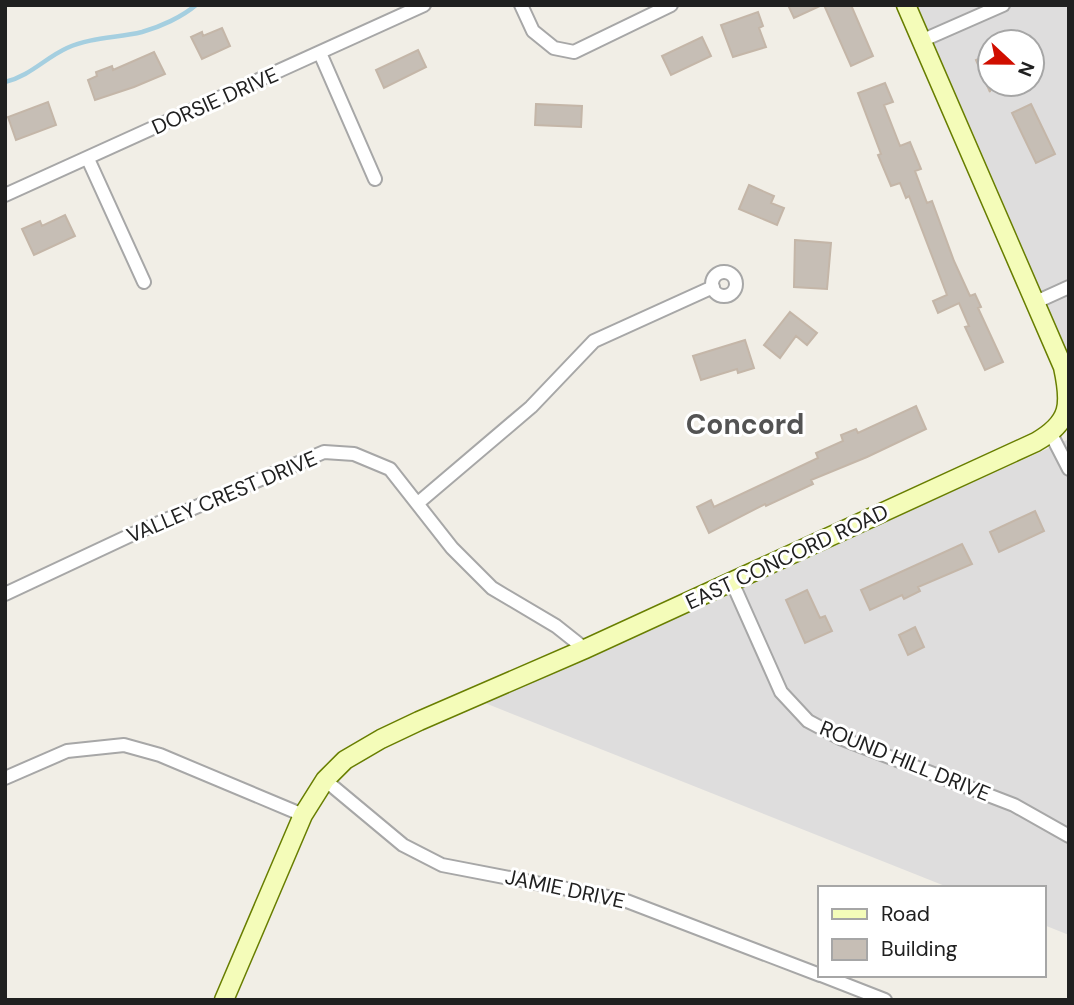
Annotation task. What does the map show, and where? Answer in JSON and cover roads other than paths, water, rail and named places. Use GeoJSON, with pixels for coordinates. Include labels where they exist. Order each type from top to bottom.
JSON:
{"type":"FeatureCollection","features":[{"type":"Feature","properties":{"kind":"street","name":"DORSIE DRIVE"},"geometry":{"type":"LineString","coordinates":[[5,195],[424,5]]}},
{"type":"Feature","properties":{"kind":"street"},"geometry":{"type":"LineString","coordinates":[[521,5],[533,31],[554,48],[574,52],[671,5]]}},
{"type":"Feature","properties":{"kind":"street","name":"EAST CONCORD ROAD"},"geometry":{"type":"LineString","coordinates":[[224,1000],[303,815],[325,780],[345,760],[382,739],[1036,443],[1051,434],[1067,418],[1066,374],[906,5]]}},
{"type":"Feature","properties":{"kind":"street"},"geometry":{"type":"LineString","coordinates":[[921,41],[1003,5]]}},
{"type":"Feature","properties":{"kind":"street"},"geometry":{"type":"LineString","coordinates":[[320,54],[375,179]]}},
{"type":"Feature","properties":{"kind":"street"},"geometry":{"type":"LineString","coordinates":[[88,159],[144,282]]}},
{"type":"Feature","properties":{"kind":"street"},"geometry":{"type":"LineString","coordinates":[[418,503],[531,407],[594,341],[713,287]]}},
{"type":"Feature","properties":{"kind":"street"},"geometry":{"type":"LineString","coordinates":[[1036,302],[1069,287]]}},
{"type":"Feature","properties":{"kind":"street"},"geometry":{"type":"LineString","coordinates":[[1051,434],[1069,469]]}},
{"type":"Feature","properties":{"kind":"street","name":"VALLEY CREST DRIVE"},"geometry":{"type":"LineString","coordinates":[[5,594],[133,534],[324,452],[354,454],[390,469],[452,548],[492,588],[556,626],[585,649]]}},
{"type":"Feature","properties":{"kind":"street","name":"ROUND HILL DRIVE"},"geometry":{"type":"LineString","coordinates":[[732,582],[781,692],[808,721],[840,738],[1014,805],[1069,836]]}},
{"type":"Feature","properties":{"kind":"street"},"geometry":{"type":"LineString","coordinates":[[5,778],[67,751],[124,745],[160,755],[303,815]]}},
{"type":"Feature","properties":{"kind":"street","name":"JAMIE DRIVE"},"geometry":{"type":"LineString","coordinates":[[325,780],[404,845],[442,865],[624,900],[818,974]]}},
{"type":"Feature","properties":{"kind":"street","name":"JAMIE DRIVE"},"geometry":{"type":"LineString","coordinates":[[825,977],[885,1000]]}},
{"type":"Feature","properties":{"kind":"waterway"},"geometry":{"type":"LineString","coordinates":[[5,82],[22,76],[67,48],[149,30],[178,17],[196,5]]}},
{"type":"Feature","properties":{"kind":"district","name":"Concord"},"geometry":{"type":"Point","coordinates":[745,424]}}]}
